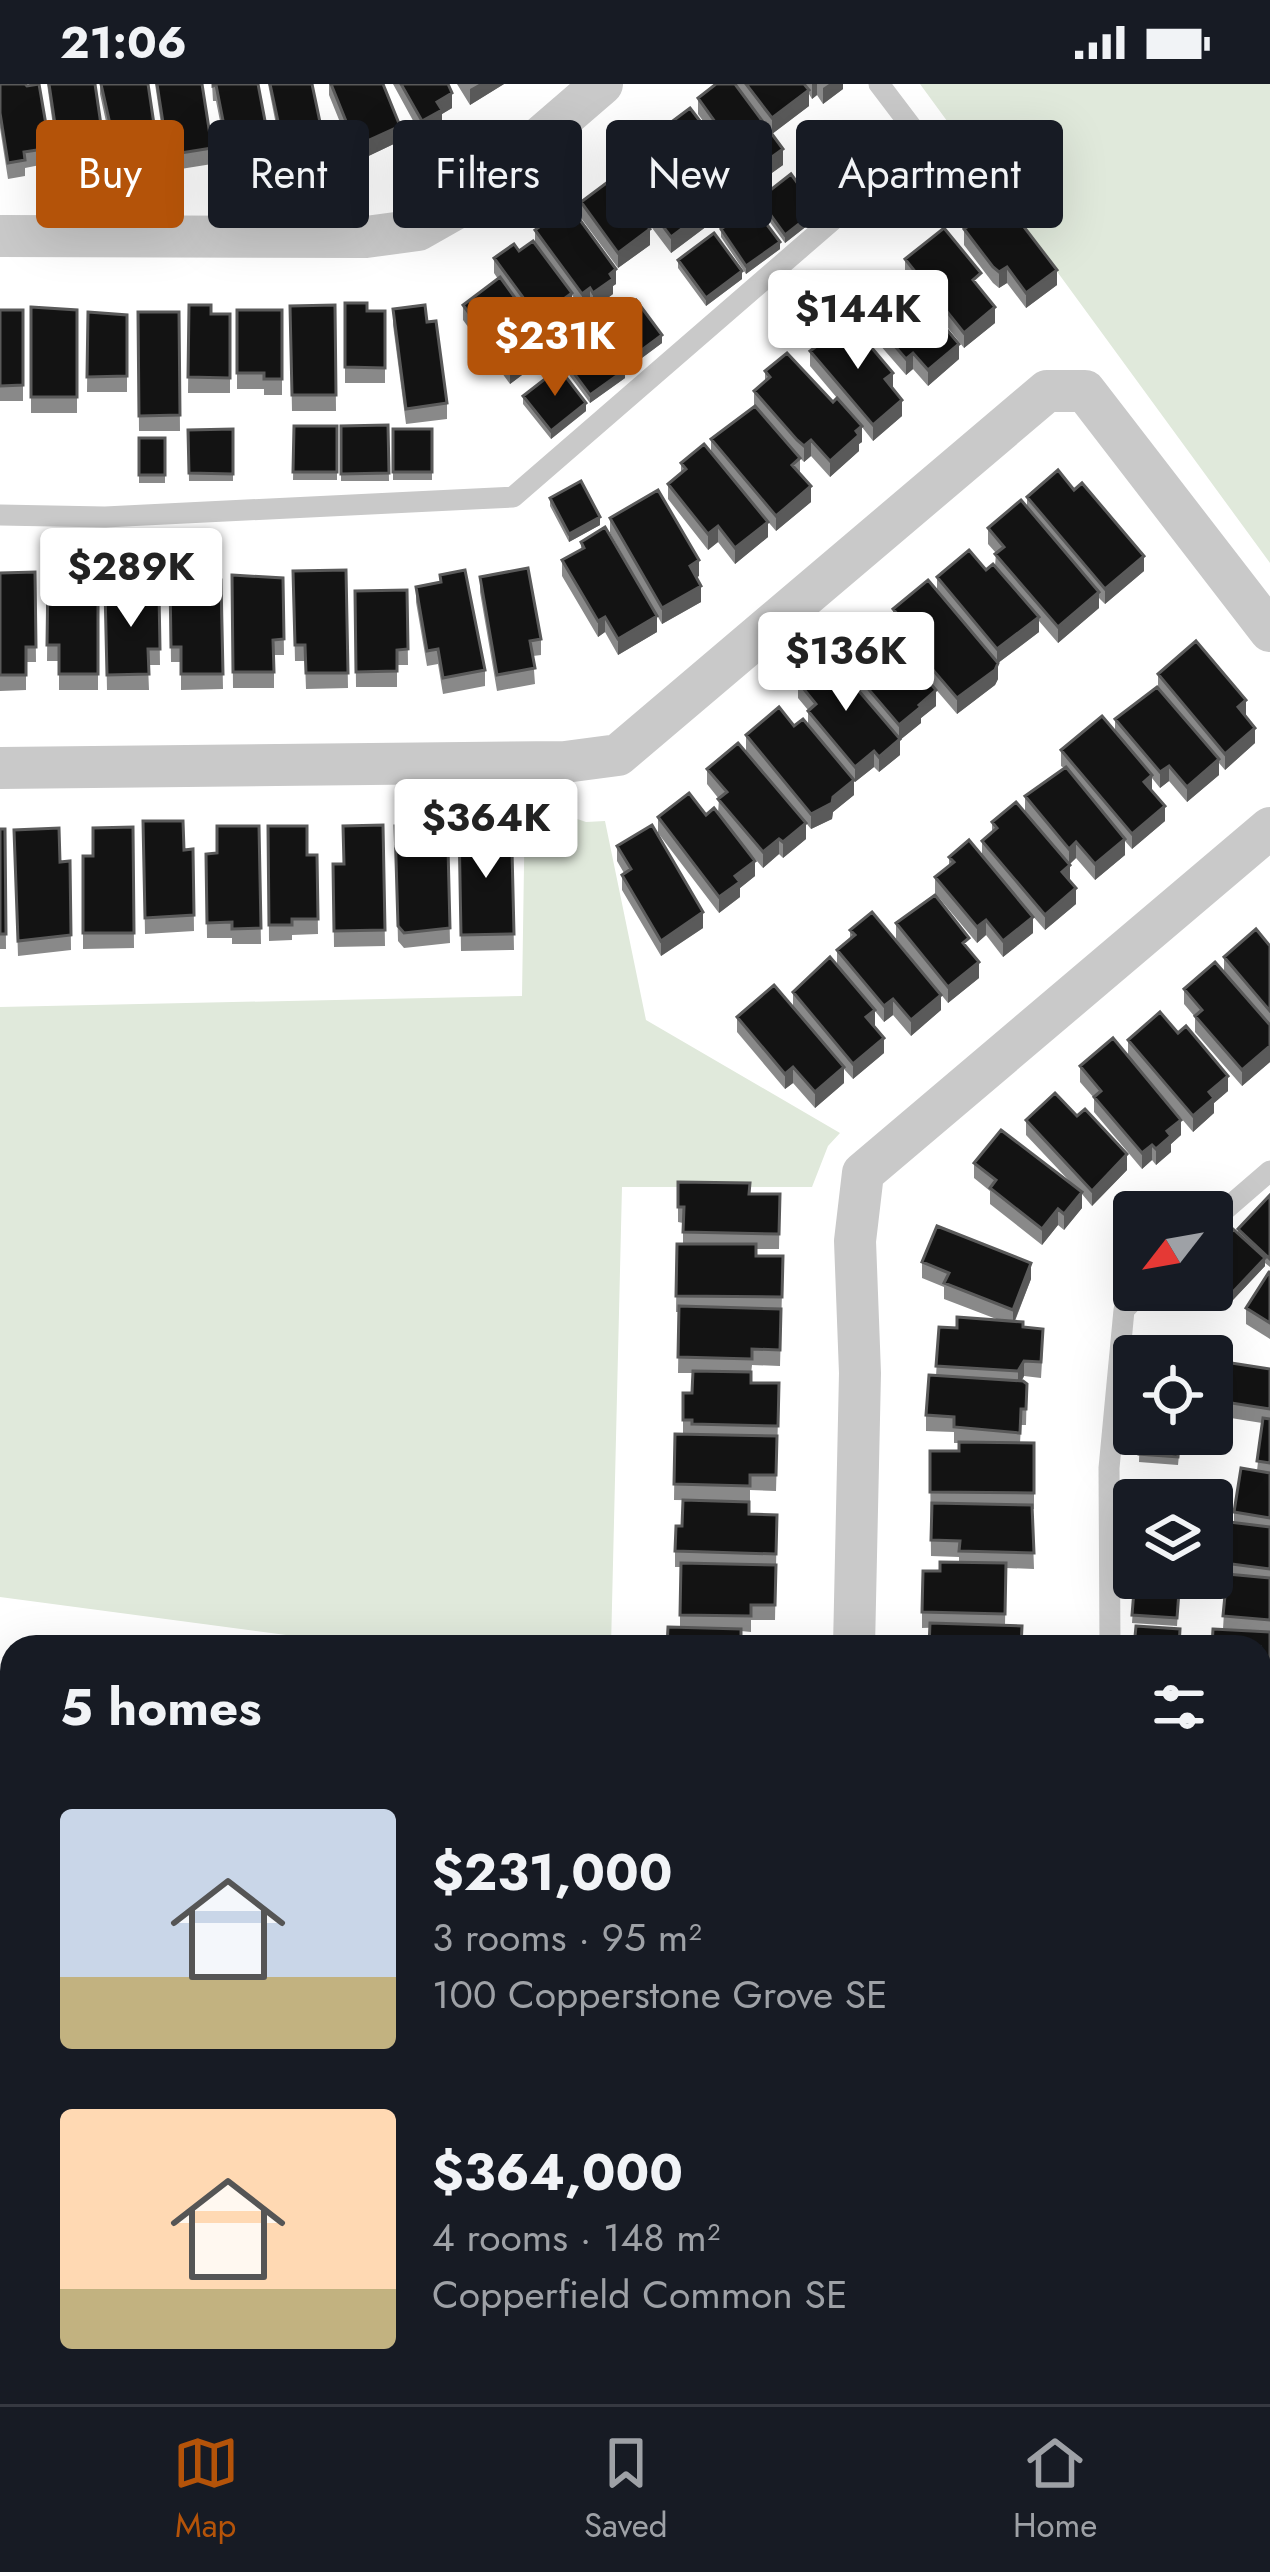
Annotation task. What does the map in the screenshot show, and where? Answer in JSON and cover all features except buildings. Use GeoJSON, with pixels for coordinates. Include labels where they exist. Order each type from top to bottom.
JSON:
{"type":"FeatureCollection","features":[{"type":"Feature","properties":{"kind":"street"},"geometry":{"type":"LineString","coordinates":[[0,236],[366,237],[418,230],[462,205],[602,84]]}},
{"type":"Feature","properties":{"kind":"street"},"geometry":{"type":"LineString","coordinates":[[0,768],[565,762],[618,755],[1047,391],[1085,391],[1270,631]]}},
{"type":"Feature","properties":{"kind":"street"},"geometry":{"type":"LineString","coordinates":[[854,1635],[860,1373],[855,1241],[863,1173],[1270,828]]}},
{"type":"Feature","properties":{"kind":"lane"},"geometry":{"type":"LineString","coordinates":[[0,515],[105,518],[513,497],[923,142],[878,84]]}},
{"type":"Feature","properties":{"kind":"lane"},"geometry":{"type":"LineString","coordinates":[[1233,1203],[1270,1171]]}},
{"type":"Feature","properties":{"kind":"lane"},"geometry":{"type":"LineString","coordinates":[[1110,1635],[1109,1468],[1124,1311]]}},
{"type":"Feature","properties":{"kind":"shaded area"},"geometry":{"type":"Polygon","coordinates":[[[920,84],[1270,84],[1270,563],[1025,228],[1063,228],[1063,120],[946,120],[920,84]]]}},
{"type":"Feature","properties":{"kind":"shaded area"},"geometry":{"type":"Polygon","coordinates":[[[525,801],[586,822],[605,821],[646,1020],[840,1133],[828,1146],[812,1187],[622,1187],[611,1635],[287,1635],[0,1597],[0,1007],[522,996],[525,801]]]}}]}
